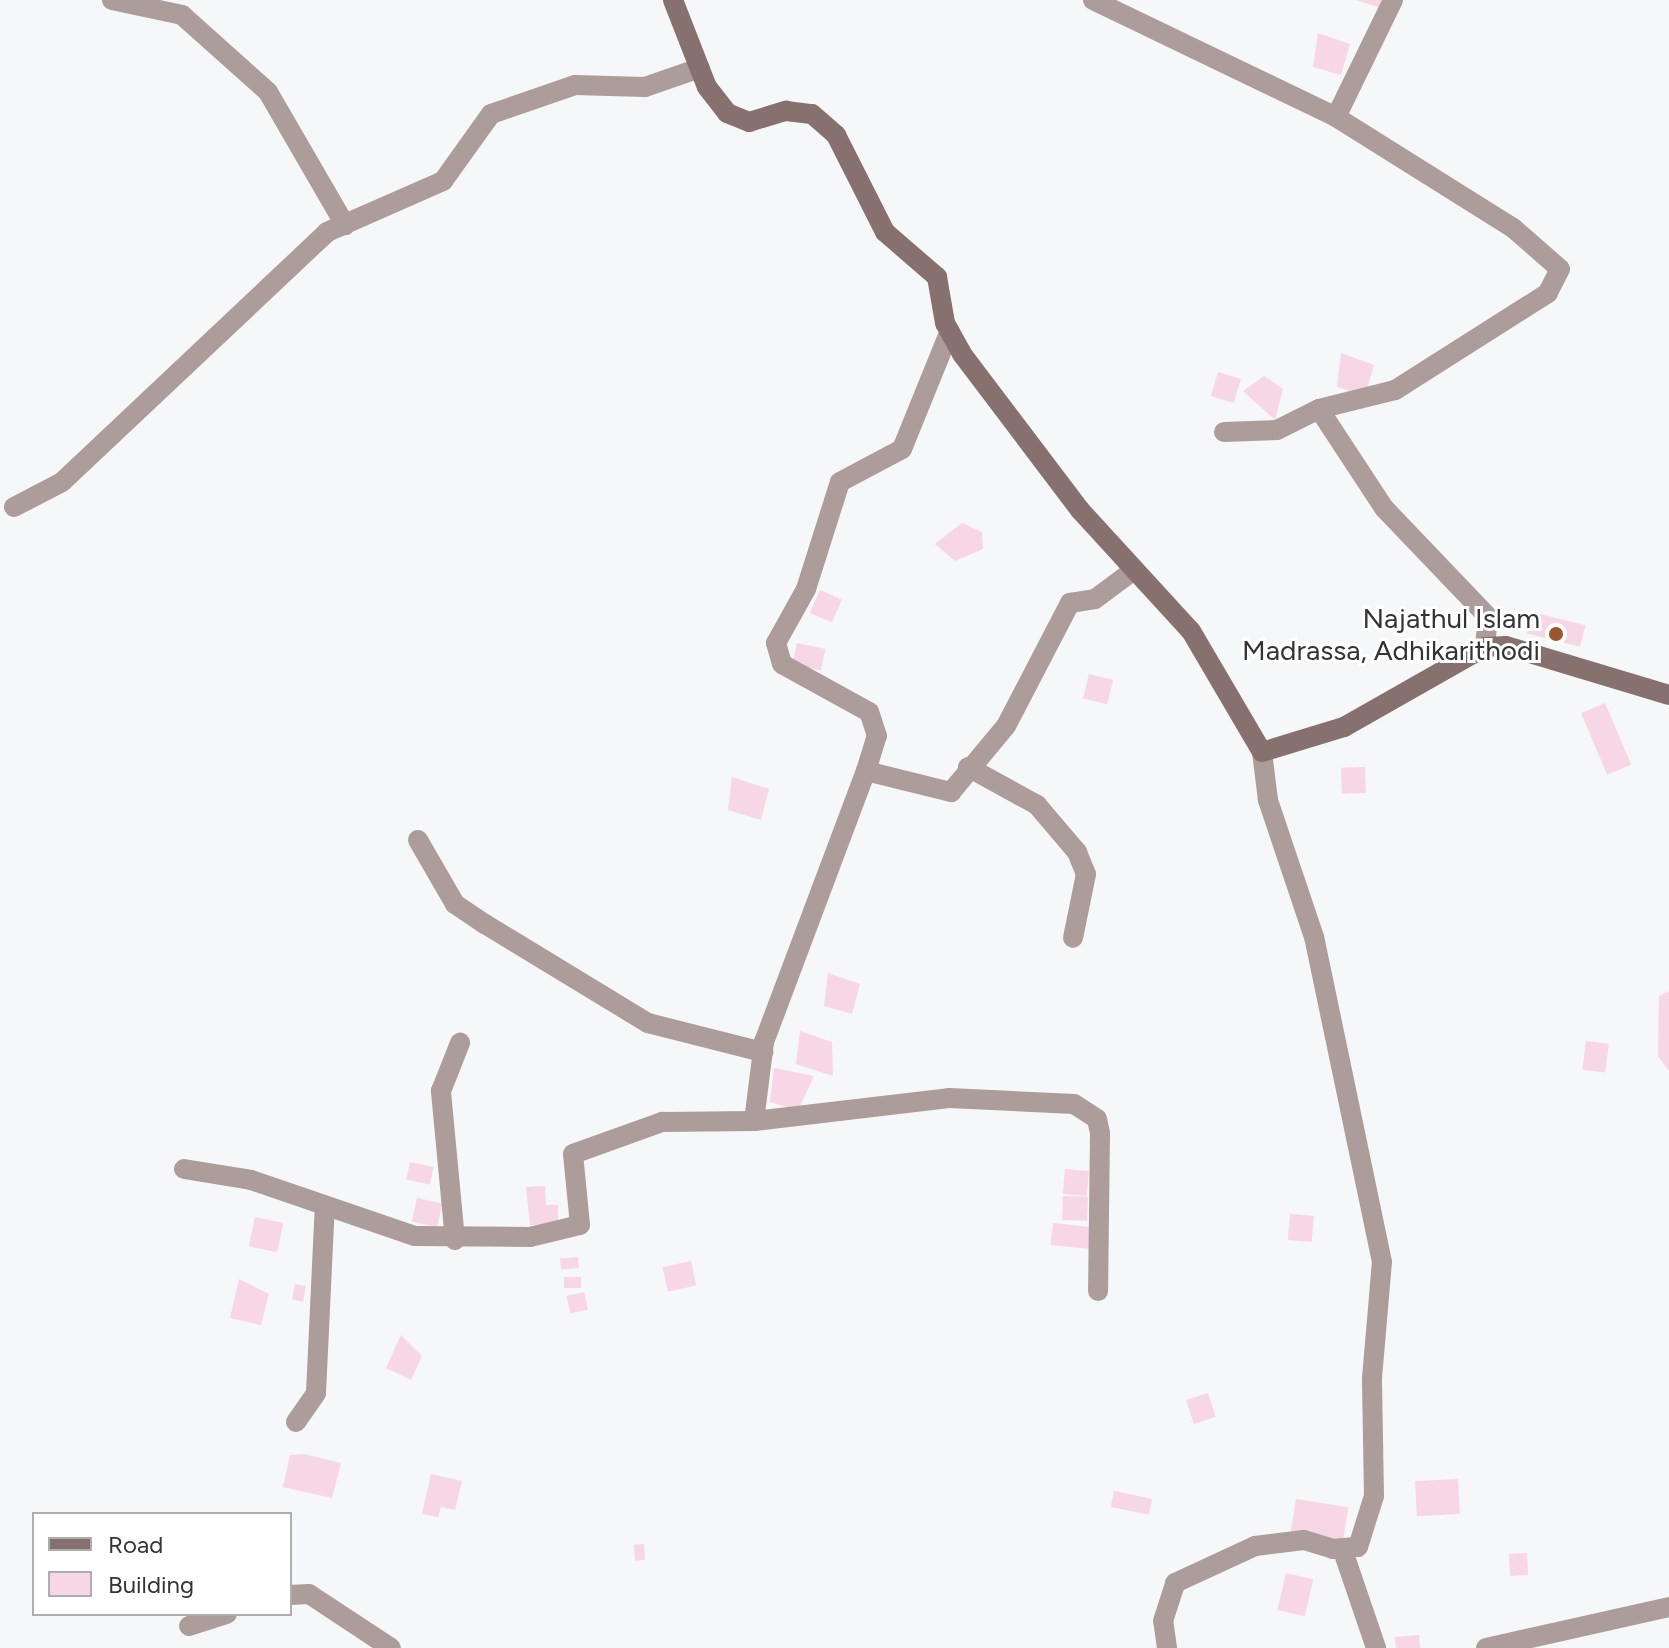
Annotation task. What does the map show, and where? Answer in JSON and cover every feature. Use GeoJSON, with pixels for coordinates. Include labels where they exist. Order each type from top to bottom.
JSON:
{"type":"FeatureCollection","features":[{"type":"Feature","properties":{"kind":"main road"},"geometry":{"type":"LineString","coordinates":[[673,0],[700,68],[727,113],[749,122],[786,111],[812,114],[836,135],[885,232],[937,277],[950,331],[1080,510],[1191,631],[1262,752],[1344,727],[1485,647],[1506,646],[1669,695]]}},
{"type":"Feature","properties":{"kind":"street"},"geometry":{"type":"LineString","coordinates":[[112,0],[182,15],[268,92],[345,225]]}},
{"type":"Feature","properties":{"kind":"street"},"geometry":{"type":"LineString","coordinates":[[1093,0],[1336,117],[1513,228],[1560,269],[1548,293],[1395,390],[1319,409],[1277,430],[1224,432]]}},
{"type":"Feature","properties":{"kind":"street"},"geometry":{"type":"LineString","coordinates":[[1336,117],[1393,0]]}},
{"type":"Feature","properties":{"kind":"street"},"geometry":{"type":"LineString","coordinates":[[14,507],[62,482],[268,283],[345,225],[443,181],[491,114],[575,85],[645,87],[700,68]]}},
{"type":"Feature","properties":{"kind":"street"},"geometry":{"type":"LineString","coordinates":[[754,1121],[763,1052],[877,736],[869,712],[782,664],[776,643],[806,589],[840,482],[902,449],[950,331]]}},
{"type":"Feature","properties":{"kind":"street"},"geometry":{"type":"LineString","coordinates":[[1319,409],[1384,508],[1488,617],[1485,647]]}},
{"type":"Feature","properties":{"kind":"street"},"geometry":{"type":"LineString","coordinates":[[866,771],[951,792],[968,767],[1006,726],[1070,603],[1095,599],[1134,570]]}},
{"type":"Feature","properties":{"kind":"street"},"geometry":{"type":"LineString","coordinates":[[1167,1648],[1163,1621],[1175,1583],[1205,1564],[1304,1540],[1342,1548],[1358,1547],[1374,1496],[1372,1378],[1382,1262],[1314,937],[1268,800],[1262,752]]}},
{"type":"Feature","properties":{"kind":"street"},"geometry":{"type":"LineString","coordinates":[[968,767],[1037,805],[1077,852],[1086,874],[1073,938]]}},
{"type":"Feature","properties":{"kind":"street"},"geometry":{"type":"LineString","coordinates":[[418,840],[455,904],[485,924],[648,1023],[763,1052]]}},
{"type":"Feature","properties":{"kind":"street"},"geometry":{"type":"LineString","coordinates":[[455,1240],[441,1091],[460,1043]]}},
{"type":"Feature","properties":{"kind":"street"},"geometry":{"type":"LineString","coordinates":[[184,1169],[251,1180],[415,1236],[455,1240],[530,1237],[580,1225],[573,1154],[662,1122],[754,1121],[949,1098],[1074,1104],[1097,1119],[1100,1133],[1098,1291]]}},
{"type":"Feature","properties":{"kind":"street"},"geometry":{"type":"LineString","coordinates":[[296,1422],[316,1393],[325,1205]]}},
{"type":"Feature","properties":{"kind":"street"},"geometry":{"type":"LineString","coordinates":[[1342,1548],[1376,1648]]}},
{"type":"Feature","properties":{"kind":"street"},"geometry":{"type":"LineString","coordinates":[[292,1595],[309,1594],[391,1648]]}},
{"type":"Feature","properties":{"kind":"street"},"geometry":{"type":"LineString","coordinates":[[1486,1648],[1669,1607]]}},
{"type":"Feature","properties":{"kind":"street"},"geometry":{"type":"LineString","coordinates":[[189,1626],[221,1616]]}},
{"type":"Feature","properties":{"kind":"building"},"geometry":{"type":"Polygon","coordinates":[[[1356,0],[1383,0],[1381,8],[1356,0]]]}},
{"type":"Feature","properties":{"kind":"building"},"geometry":{"type":"Polygon","coordinates":[[[1318,33],[1350,44],[1341,75],[1313,67],[1318,33]]]}},
{"type":"Feature","properties":{"kind":"building"},"geometry":{"type":"Polygon","coordinates":[[[1341,353],[1374,365],[1365,395],[1337,387],[1341,353]]]}},
{"type":"Feature","properties":{"kind":"building"},"geometry":{"type":"Polygon","coordinates":[[[1218,372],[1241,379],[1234,403],[1211,396],[1218,372]]]}},
{"type":"Feature","properties":{"kind":"building"},"geometry":{"type":"Polygon","coordinates":[[[1264,376],[1283,389],[1275,420],[1243,391],[1264,376]]]}},
{"type":"Feature","properties":{"kind":"building"},"geometry":{"type":"Polygon","coordinates":[[[962,523],[982,532],[983,549],[955,561],[935,544],[962,523]]]}},
{"type":"Feature","properties":{"kind":"building"},"geometry":{"type":"Polygon","coordinates":[[[820,590],[842,600],[832,623],[810,613],[820,590]]]}},
{"type":"Feature","properties":{"kind":"building","name":"Najathul Islam Madrassa, Adhikarithodi"},"geometry":{"type":"Polygon","coordinates":[[[1532,612],[1585,625],[1580,647],[1527,633],[1532,612]]]}},
{"type":"Feature","properties":{"kind":"building"},"geometry":{"type":"Polygon","coordinates":[[[797,643],[825,649],[821,671],[792,665],[797,643]]]}},
{"type":"Feature","properties":{"kind":"building"},"geometry":{"type":"Polygon","coordinates":[[[1089,674],[1113,680],[1107,704],[1083,698],[1089,674]]]}},
{"type":"Feature","properties":{"kind":"building"},"geometry":{"type":"Polygon","coordinates":[[[1605,703],[1631,765],[1607,775],[1581,713],[1605,703]]]}},
{"type":"Feature","properties":{"kind":"building"},"geometry":{"type":"Polygon","coordinates":[[[1365,767],[1366,793],[1342,794],[1341,768],[1365,767]]]}},
{"type":"Feature","properties":{"kind":"building"},"geometry":{"type":"Polygon","coordinates":[[[732,777],[769,789],[761,820],[728,810],[732,777]]]}},
{"type":"Feature","properties":{"kind":"building"},"geometry":{"type":"Polygon","coordinates":[[[828,973],[860,984],[852,1014],[824,1006],[828,973]]]}},
{"type":"Feature","properties":{"kind":"building"},"geometry":{"type":"Polygon","coordinates":[[[1669,991],[1669,1071],[1658,1056],[1659,996],[1669,991]]]}},
{"type":"Feature","properties":{"kind":"building"},"geometry":{"type":"Polygon","coordinates":[[[800,1031],[832,1042],[833,1076],[796,1064],[800,1031]]]}},
{"type":"Feature","properties":{"kind":"building"},"geometry":{"type":"Polygon","coordinates":[[[1586,1041],[1609,1044],[1605,1073],[1582,1070],[1586,1041]]]}},
{"type":"Feature","properties":{"kind":"building"},"geometry":{"type":"Polygon","coordinates":[[[774,1068],[814,1076],[798,1110],[770,1102],[774,1068]]]}},
{"type":"Feature","properties":{"kind":"building"},"geometry":{"type":"Polygon","coordinates":[[[410,1162],[433,1167],[430,1185],[406,1180],[410,1162]]]}},
{"type":"Feature","properties":{"kind":"building"},"geometry":{"type":"Polygon","coordinates":[[[1065,1169],[1089,1171],[1087,1196],[1063,1194],[1065,1169]]]}},
{"type":"Feature","properties":{"kind":"building"},"geometry":{"type":"Polygon","coordinates":[[[545,1186],[546,1205],[558,1205],[558,1224],[530,1225],[526,1187],[545,1186]]]}},
{"type":"Feature","properties":{"kind":"building"},"geometry":{"type":"Polygon","coordinates":[[[1063,1196],[1088,1197],[1087,1221],[1062,1220],[1063,1196]]]}},
{"type":"Feature","properties":{"kind":"building"},"geometry":{"type":"Polygon","coordinates":[[[417,1198],[442,1204],[437,1227],[412,1221],[417,1198]]]}},
{"type":"Feature","properties":{"kind":"building"},"geometry":{"type":"Polygon","coordinates":[[[1290,1214],[1314,1216],[1312,1242],[1288,1240],[1290,1214]]]}},
{"type":"Feature","properties":{"kind":"building"},"geometry":{"type":"Polygon","coordinates":[[[255,1217],[283,1223],[277,1252],[249,1246],[255,1217]]]}},
{"type":"Feature","properties":{"kind":"building"},"geometry":{"type":"Polygon","coordinates":[[[1053,1223],[1093,1227],[1090,1249],[1051,1245],[1053,1223]]]}},
{"type":"Feature","properties":{"kind":"building"},"geometry":{"type":"Polygon","coordinates":[[[578,1257],[579,1268],[561,1270],[560,1259],[578,1257]]]}},
{"type":"Feature","properties":{"kind":"building"},"geometry":{"type":"Polygon","coordinates":[[[691,1261],[696,1285],[668,1291],[663,1267],[691,1261]]]}},
{"type":"Feature","properties":{"kind":"building"},"geometry":{"type":"Polygon","coordinates":[[[564,1277],[581,1277],[581,1288],[564,1288],[564,1277]]]}},
{"type":"Feature","properties":{"kind":"building"},"geometry":{"type":"Polygon","coordinates":[[[239,1279],[269,1294],[261,1325],[230,1318],[239,1279]]]}},
{"type":"Feature","properties":{"kind":"building"},"geometry":{"type":"Polygon","coordinates":[[[295,1284],[306,1286],[303,1302],[292,1300],[295,1284]]]}},
{"type":"Feature","properties":{"kind":"building"},"geometry":{"type":"Polygon","coordinates":[[[584,1292],[588,1310],[571,1314],[566,1296],[584,1292]]]}},
{"type":"Feature","properties":{"kind":"building"},"geometry":{"type":"Polygon","coordinates":[[[401,1335],[422,1356],[411,1380],[386,1368],[401,1335]]]}},
{"type":"Feature","properties":{"kind":"building"},"geometry":{"type":"Polygon","coordinates":[[[1208,1393],[1216,1417],[1194,1424],[1186,1400],[1208,1393]]]}},
{"type":"Feature","properties":{"kind":"building"},"geometry":{"type":"Polygon","coordinates":[[[304,1454],[341,1463],[332,1498],[283,1487],[290,1455],[304,1454]]]}},
{"type":"Feature","properties":{"kind":"building"},"geometry":{"type":"Polygon","coordinates":[[[431,1474],[462,1481],[455,1510],[441,1507],[438,1517],[422,1514],[431,1474]]]}},
{"type":"Feature","properties":{"kind":"building"},"geometry":{"type":"Polygon","coordinates":[[[1458,1479],[1460,1514],[1417,1516],[1415,1481],[1458,1479]]]}},
{"type":"Feature","properties":{"kind":"building"},"geometry":{"type":"Polygon","coordinates":[[[1114,1491],[1152,1499],[1149,1515],[1111,1507],[1114,1491]]]}},
{"type":"Feature","properties":{"kind":"building"},"geometry":{"type":"Polygon","coordinates":[[[1296,1499],[1348,1507],[1343,1541],[1291,1533],[1296,1499]]]}},
{"type":"Feature","properties":{"kind":"building"},"geometry":{"type":"Polygon","coordinates":[[[644,1544],[645,1560],[635,1561],[634,1545],[644,1544]]]}},
{"type":"Feature","properties":{"kind":"building"},"geometry":{"type":"Polygon","coordinates":[[[1527,1553],[1528,1575],[1510,1576],[1509,1554],[1527,1553]]]}},
{"type":"Feature","properties":{"kind":"building"},"geometry":{"type":"Polygon","coordinates":[[[1286,1573],[1313,1579],[1305,1616],[1277,1610],[1286,1573]]]}},
{"type":"Feature","properties":{"kind":"building"},"geometry":{"type":"Polygon","coordinates":[[[1419,1635],[1420,1648],[1396,1648],[1395,1637],[1419,1635]]]}},
{"type":"Feature","properties":{"kind":"place","name":"Najathul Islam Madrassa, Adhikarithodi"},"geometry":{"type":"Point","coordinates":[1556,634]}}]}
